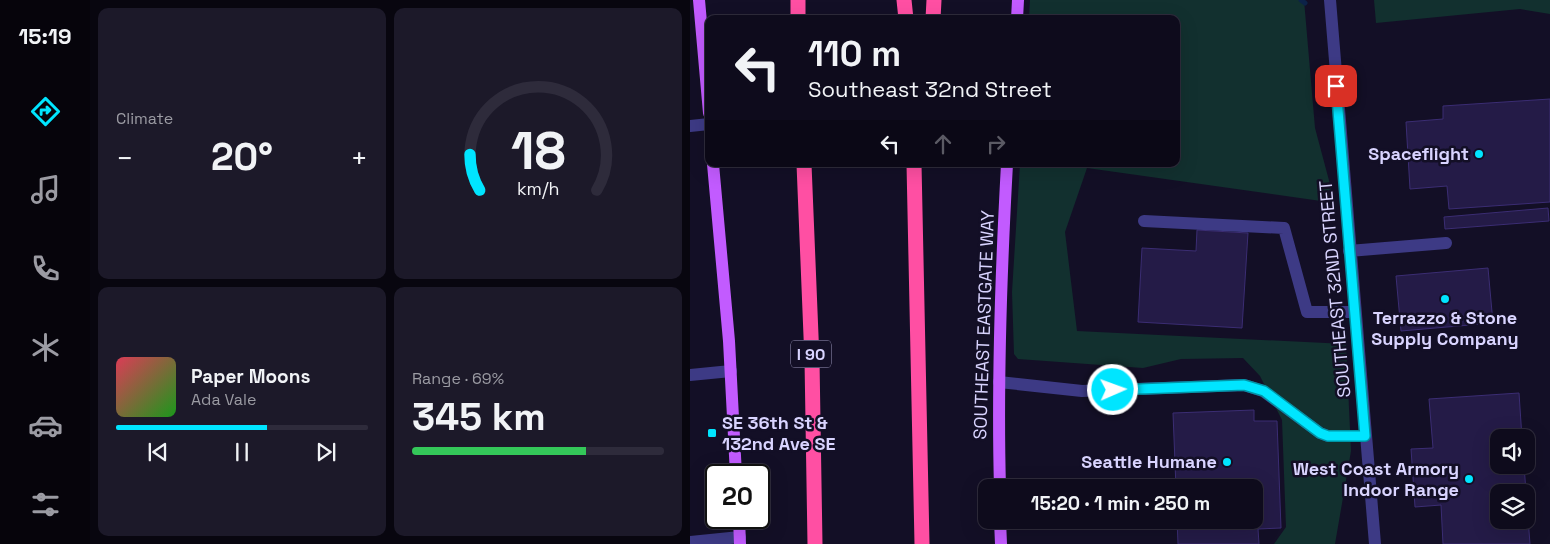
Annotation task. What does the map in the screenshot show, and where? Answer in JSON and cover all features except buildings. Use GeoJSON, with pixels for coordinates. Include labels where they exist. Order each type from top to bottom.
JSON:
{"type":"FeatureCollection","features":[{"type":"Feature","properties":{"kind":"highway"},"geometry":{"type":"LineString","coordinates":[[798,0],[798,15]]}},
{"type":"Feature","properties":{"kind":"highway"},"geometry":{"type":"LineString","coordinates":[[904,0],[906,15]]}},
{"type":"Feature","properties":{"kind":"highway"},"geometry":{"type":"LineString","coordinates":[[933,15],[934,0]]}},
{"type":"Feature","properties":{"kind":"highway","name":"I 90"},"geometry":{"type":"LineString","coordinates":[[804,167],[812,360],[815,544]]}},
{"type":"Feature","properties":{"kind":"highway"},"geometry":{"type":"LineString","coordinates":[[914,167],[922,544]]}},
{"type":"Feature","properties":{"kind":"highway"},"geometry":{"type":"LineString","coordinates":[[914,198],[919,167]]}},
{"type":"Feature","properties":{"kind":"main road"},"geometry":{"type":"LineString","coordinates":[[699,0],[705,68]]}},
{"type":"Feature","properties":{"kind":"main road"},"geometry":{"type":"LineString","coordinates":[[1017,15],[1018,0]]}},
{"type":"Feature","properties":{"kind":"main road"},"geometry":{"type":"LineString","coordinates":[[713,167],[731,371],[735,464]]}},
{"type":"Feature","properties":{"kind":"main road","name":"SOUTHEAST EASTGATE WAY"},"geometry":{"type":"LineString","coordinates":[[1000,479],[1001,285],[1007,167]]}},
{"type":"Feature","properties":{"kind":"main road"},"geometry":{"type":"LineString","coordinates":[[1000,529],[1001,544]]}},
{"type":"Feature","properties":{"kind":"lane","name":"SOUTHEAST 32ND STREET"},"geometry":{"type":"LineString","coordinates":[[1330,0],[1354,312],[1375,544]]}},
{"type":"Feature","properties":{"kind":"lane"},"geometry":{"type":"LineString","coordinates":[[690,126],[705,124]]}},
{"type":"Feature","properties":{"kind":"lane"},"geometry":{"type":"LineString","coordinates":[[1144,221],[1284,228],[1307,312],[1354,312]]}},
{"type":"Feature","properties":{"kind":"lane"},"geometry":{"type":"LineString","coordinates":[[1349,251],[1446,243]]}},
{"type":"Feature","properties":{"kind":"lane"},"geometry":{"type":"LineString","coordinates":[[690,375],[731,371]]}},
{"type":"Feature","properties":{"kind":"lane"},"geometry":{"type":"LineString","coordinates":[[999,382],[1082,391],[1244,385],[1264,391],[1320,433],[1328,436],[1365,436]]}},
{"type":"Feature","properties":{"kind":"lane"},"geometry":{"type":"LineString","coordinates":[[690,542],[740,540]]}},
{"type":"Feature","properties":{"kind":"green space"},"geometry":{"type":"Polygon","coordinates":[[[1030,0],[1304,0],[1315,128],[1335,203],[1087,168],[1065,232],[1077,331],[1346,344],[1351,451],[1335,544],[1274,544],[1286,527],[1282,420],[1260,376],[1243,358],[1181,359],[1143,368],[1018,359],[1014,354],[1012,292],[1020,167],[1180,167],[1180,15],[1029,15],[1030,0]]]}},
{"type":"Feature","properties":{"kind":"green space"},"geometry":{"type":"Polygon","coordinates":[[[1374,0],[1550,0],[1550,14],[1520,9],[1376,23],[1374,0]]]}},
{"type":"Feature","properties":{"kind":"waterway"},"geometry":{"type":"LineString","coordinates":[[1301,0],[1305,3]]}},
{"type":"Feature","properties":{"kind":"place","name":"Spaceflight"},"geometry":{"type":"Point","coordinates":[1479,154]}},
{"type":"Feature","properties":{"kind":"place","name":"Terrazzo & Stone Supply Company"},"geometry":{"type":"Point","coordinates":[1445,299]}},
{"type":"Feature","properties":{"kind":"place","name":"SE 36th St & 132nd Ave SE"},"geometry":{"type":"Point","coordinates":[712,433]}},
{"type":"Feature","properties":{"kind":"place","name":"Seattle Humane"},"geometry":{"type":"Point","coordinates":[1227,462]}},
{"type":"Feature","properties":{"kind":"place","name":"West Coast Armory Indoor Range"},"geometry":{"type":"Point","coordinates":[1469,479]}},
{"type":"Feature","properties":{"kind":"route"},"geometry":{"type":"LineString","coordinates":[[1113,390],[1244,385],[1257,387],[1320,433],[1328,436],[1365,436],[1336,86]]}}]}
